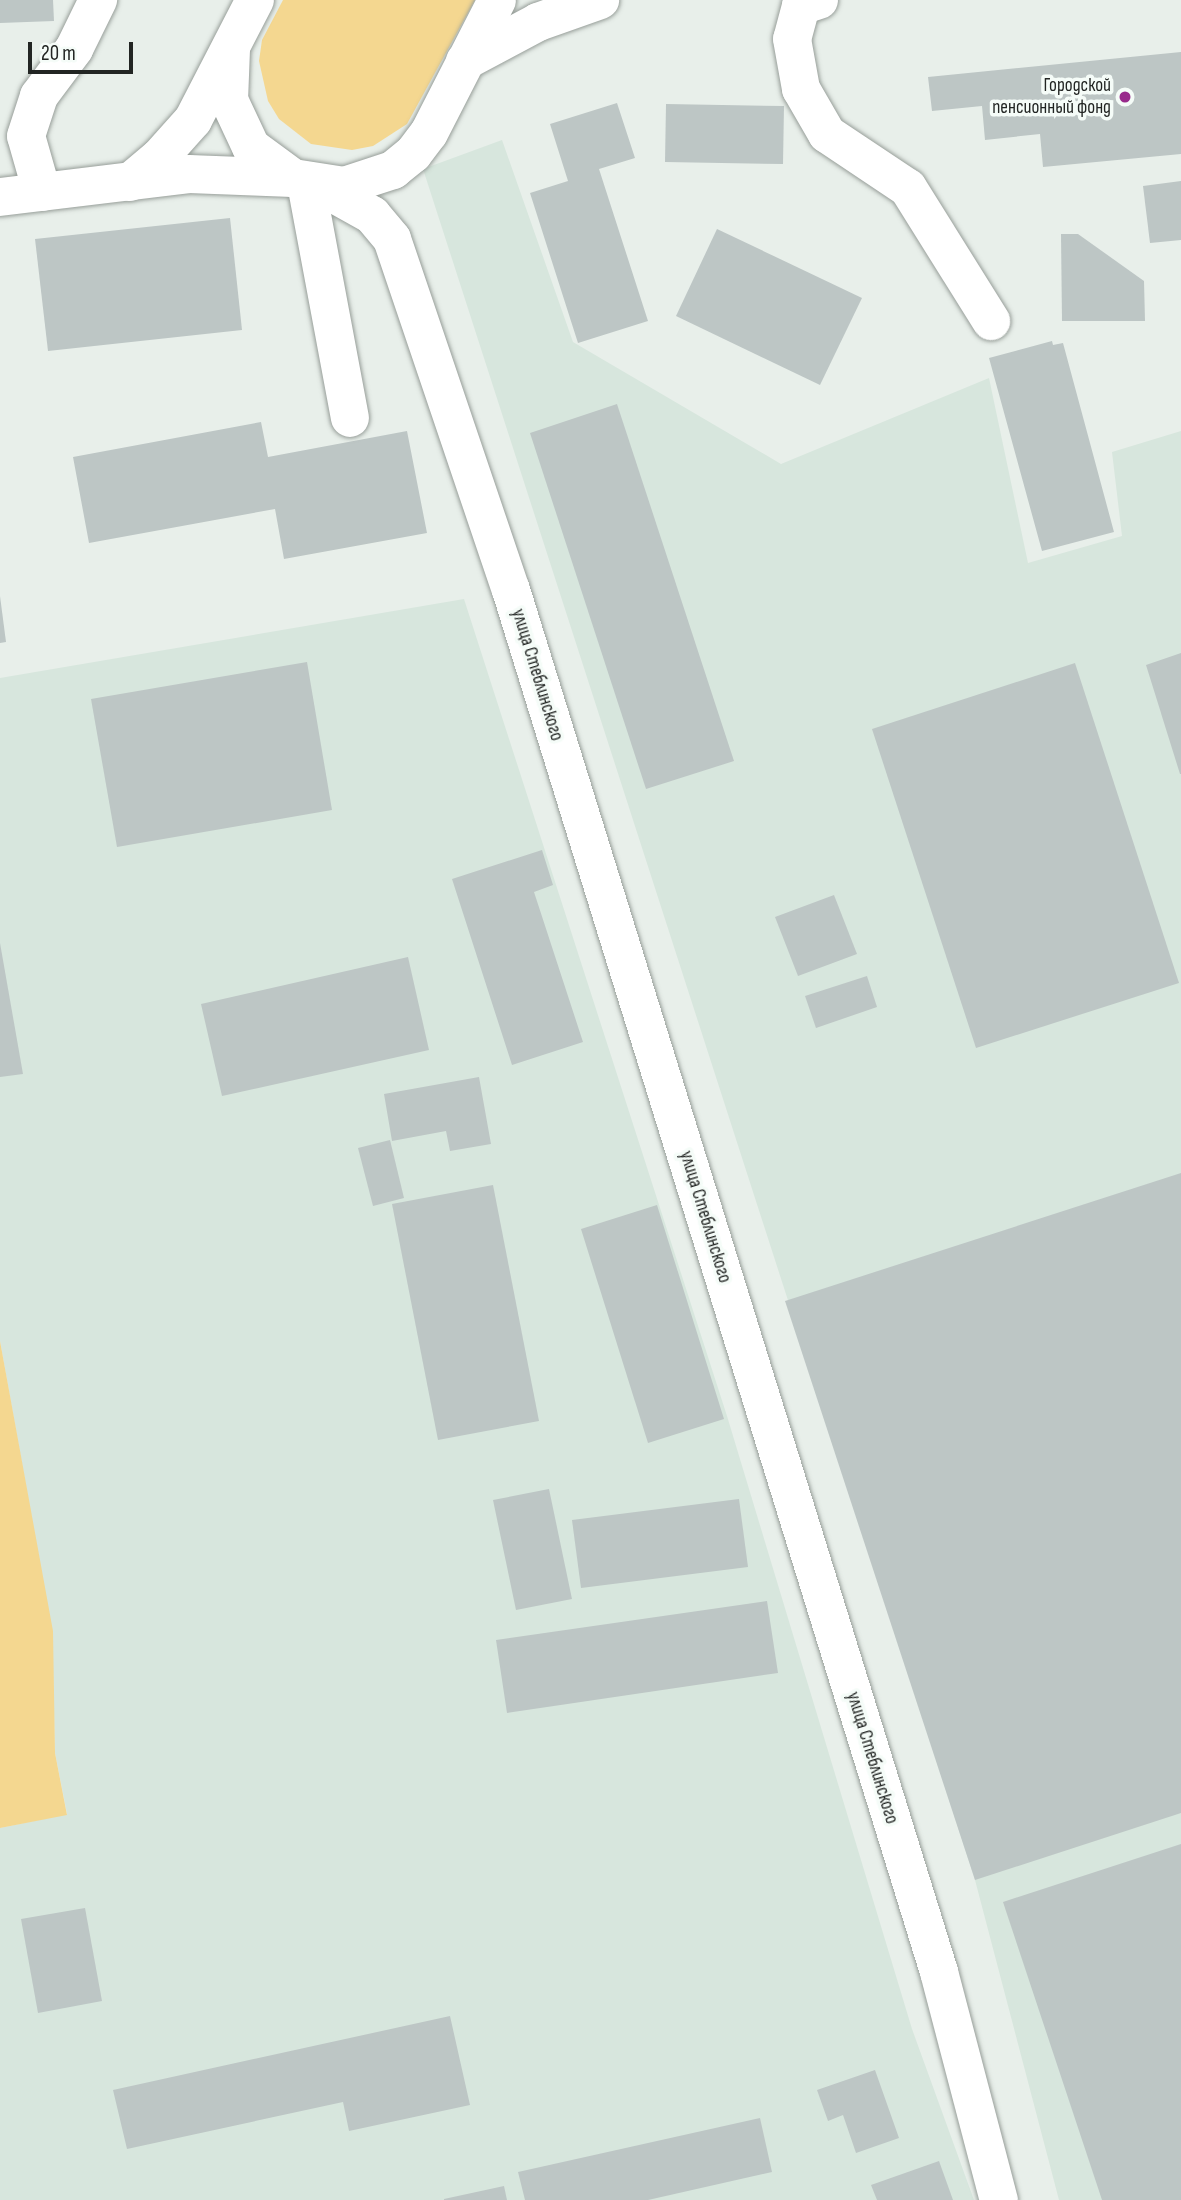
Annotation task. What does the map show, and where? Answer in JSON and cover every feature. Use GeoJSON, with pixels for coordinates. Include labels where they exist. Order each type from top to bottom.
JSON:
{"type":"FeatureCollection","features":[{"type":"Feature","properties":{"kind":"street"},"geometry":{"type":"LineString","coordinates":[[42,192],[26,136],[39,96],[74,49],[98,0]]}},
{"type":"Feature","properties":{"kind":"street"},"geometry":{"type":"LineString","coordinates":[[130,182],[159,158],[192,120],[255,0]]}},
{"type":"Feature","properties":{"kind":"street"},"geometry":{"type":"LineString","coordinates":[[393,239],[402,188],[496,0]]}},
{"type":"Feature","properties":{"kind":"street"},"geometry":{"type":"LineString","coordinates":[[465,61],[538,22],[600,0]]}},
{"type":"Feature","properties":{"kind":"street"},"geometry":{"type":"LineString","coordinates":[[819,0],[801,6],[792,38],[801,89],[827,134],[908,188],[991,321]]}},
{"type":"Feature","properties":{"kind":"street"},"geometry":{"type":"LineString","coordinates":[[231,48],[227,74],[237,125],[251,147],[305,182],[372,215],[393,239]]}},
{"type":"Feature","properties":{"kind":"street"},"geometry":{"type":"LineString","coordinates":[[0,197],[189,174],[344,187],[393,170],[429,133]]}},
{"type":"Feature","properties":{"kind":"street"},"geometry":{"type":"LineString","coordinates":[[305,182],[350,418]]}},
{"type":"Feature","properties":{"kind":"street","name":"улица Стеблинского"},"geometry":{"type":"LineString","coordinates":[[393,239],[511,590],[939,1972],[999,2200]]}},
{"type":"Feature","properties":{"kind":"shaded area"},"geometry":{"type":"Polygon","coordinates":[[[283,0],[475,0],[407,124],[373,146],[352,150],[311,144],[279,119],[268,101],[259,61],[262,40],[283,0]]]}},
{"type":"Feature","properties":{"kind":"shaded area"},"geometry":{"type":"Polygon","coordinates":[[[502,140],[573,342],[781,464],[989,378],[1028,563],[1122,536],[1112,452],[1181,431],[1181,2200],[1059,2200],[975,1880],[423,169],[502,140]]]}},
{"type":"Feature","properties":{"kind":"shaded area"},"geometry":{"type":"Polygon","coordinates":[[[464,599],[727,1416],[912,2029],[974,2200],[0,2200],[0,1828],[67,1814],[55,1753],[52,1631],[0,1341],[0,678],[464,599]]]}},
{"type":"Feature","properties":{"kind":"shaded area"},"geometry":{"type":"Polygon","coordinates":[[[0,1341],[53,1631],[55,1753],[67,1815],[0,1828],[0,1341]]]}},
{"type":"Feature","properties":{"kind":"building"},"geometry":{"type":"Polygon","coordinates":[[[0,0],[53,0],[54,21],[0,23],[0,0]]]}},
{"type":"Feature","properties":{"kind":"building"},"geometry":{"type":"Polygon","coordinates":[[[1181,52],[1181,154],[1043,167],[1040,134],[985,140],[982,106],[932,111],[928,77],[1181,52]]]}},
{"type":"Feature","properties":{"kind":"building"},"geometry":{"type":"Polygon","coordinates":[[[617,103],[635,158],[599,169],[648,321],[578,343],[530,193],[568,181],[550,124],[617,103]]]}},
{"type":"Feature","properties":{"kind":"building"},"geometry":{"type":"Polygon","coordinates":[[[666,104],[784,106],[783,164],[665,162],[666,104]]]}},
{"type":"Feature","properties":{"kind":"building"},"geometry":{"type":"Polygon","coordinates":[[[1181,181],[1181,240],[1150,243],[1143,186],[1181,181]]]}},
{"type":"Feature","properties":{"kind":"building"},"geometry":{"type":"Polygon","coordinates":[[[230,218],[242,330],[48,351],[35,239],[230,218]]]}},
{"type":"Feature","properties":{"kind":"building"},"geometry":{"type":"Polygon","coordinates":[[[717,229],[862,298],[820,385],[676,316],[717,229]]]}},
{"type":"Feature","properties":{"kind":"building"},"geometry":{"type":"Polygon","coordinates":[[[1061,234],[1078,234],[1144,281],[1145,321],[1062,321],[1061,234]]]}},
{"type":"Feature","properties":{"kind":"building"},"geometry":{"type":"Polygon","coordinates":[[[1052,341],[1053,345],[1063,343],[1114,532],[1042,551],[989,358],[1052,341]]]}},
{"type":"Feature","properties":{"kind":"building"},"geometry":{"type":"Polygon","coordinates":[[[617,404],[734,761],[646,789],[530,433],[617,404]]]}},
{"type":"Feature","properties":{"kind":"building"},"geometry":{"type":"Polygon","coordinates":[[[261,422],[268,457],[407,431],[427,533],[284,559],[275,509],[89,543],[73,457],[261,422]]]}},
{"type":"Feature","properties":{"kind":"building"},"geometry":{"type":"Polygon","coordinates":[[[0,596],[6,642],[0,643],[0,596]]]}},
{"type":"Feature","properties":{"kind":"building"},"geometry":{"type":"Polygon","coordinates":[[[1181,653],[1181,774],[1180,774],[1146,665],[1181,653]]]}},
{"type":"Feature","properties":{"kind":"building"},"geometry":{"type":"Polygon","coordinates":[[[307,662],[332,810],[117,847],[91,699],[307,662]]]}},
{"type":"Feature","properties":{"kind":"building"},"geometry":{"type":"Polygon","coordinates":[[[1075,663],[1179,983],[976,1048],[872,729],[1075,663]]]}},
{"type":"Feature","properties":{"kind":"building"},"geometry":{"type":"Polygon","coordinates":[[[542,850],[553,885],[534,892],[583,1042],[512,1065],[452,879],[542,850]]]}},
{"type":"Feature","properties":{"kind":"building"},"geometry":{"type":"Polygon","coordinates":[[[834,895],[857,954],[798,976],[775,917],[834,895]]]}},
{"type":"Feature","properties":{"kind":"building"},"geometry":{"type":"Polygon","coordinates":[[[0,943],[23,1074],[0,1077],[0,943]]]}},
{"type":"Feature","properties":{"kind":"building"},"geometry":{"type":"Polygon","coordinates":[[[408,957],[429,1050],[222,1096],[201,1004],[408,957]]]}},
{"type":"Feature","properties":{"kind":"building"},"geometry":{"type":"Polygon","coordinates":[[[867,976],[877,1007],[816,1028],[805,996],[867,976]]]}},
{"type":"Feature","properties":{"kind":"building"},"geometry":{"type":"Polygon","coordinates":[[[479,1077],[491,1144],[450,1151],[446,1131],[392,1141],[384,1094],[479,1077]]]}},
{"type":"Feature","properties":{"kind":"building"},"geometry":{"type":"Polygon","coordinates":[[[390,1140],[404,1198],[373,1206],[358,1148],[390,1140]]]}},
{"type":"Feature","properties":{"kind":"building"},"geometry":{"type":"Polygon","coordinates":[[[1181,1173],[1181,1813],[975,1880],[785,1301],[1181,1173]]]}},
{"type":"Feature","properties":{"kind":"building"},"geometry":{"type":"Polygon","coordinates":[[[493,1185],[539,1421],[438,1440],[392,1204],[493,1185]]]}},
{"type":"Feature","properties":{"kind":"building"},"geometry":{"type":"Polygon","coordinates":[[[657,1205],[724,1419],[648,1443],[581,1229],[657,1205]]]}},
{"type":"Feature","properties":{"kind":"building"},"geometry":{"type":"Polygon","coordinates":[[[549,1489],[572,1599],[516,1610],[493,1500],[549,1489]]]}},
{"type":"Feature","properties":{"kind":"building"},"geometry":{"type":"Polygon","coordinates":[[[739,1499],[748,1567],[581,1588],[572,1520],[739,1499]]]}},
{"type":"Feature","properties":{"kind":"building"},"geometry":{"type":"Polygon","coordinates":[[[767,1601],[778,1673],[507,1713],[496,1640],[767,1601]]]}},
{"type":"Feature","properties":{"kind":"building"},"geometry":{"type":"Polygon","coordinates":[[[1181,1844],[1181,2200],[1102,2200],[1003,1902],[1181,1844]]]}},
{"type":"Feature","properties":{"kind":"building"},"geometry":{"type":"Polygon","coordinates":[[[85,1908],[102,2001],[38,2013],[21,1919],[85,1908]]]}},
{"type":"Feature","properties":{"kind":"building"},"geometry":{"type":"Polygon","coordinates":[[[450,2016],[470,2105],[349,2131],[343,2102],[127,2149],[113,2090],[450,2016]]]}},
{"type":"Feature","properties":{"kind":"building"},"geometry":{"type":"Polygon","coordinates":[[[875,2070],[899,2138],[856,2153],[843,2115],[828,2121],[817,2090],[875,2070]]]}},
{"type":"Feature","properties":{"kind":"building"},"geometry":{"type":"Polygon","coordinates":[[[760,2118],[772,2172],[648,2200],[525,2200],[518,2172],[760,2118]]]}},
{"type":"Feature","properties":{"kind":"building"},"geometry":{"type":"Polygon","coordinates":[[[939,2161],[953,2200],[877,2200],[871,2185],[939,2161]]]}},
{"type":"Feature","properties":{"kind":"building"},"geometry":{"type":"Polygon","coordinates":[[[504,2186],[507,2200],[444,2200],[444,2199],[504,2186]]]}},
{"type":"Feature","properties":{"kind":"place","name":"Городской пенсионный фонд"},"geometry":{"type":"Point","coordinates":[1125,97]}}]}
